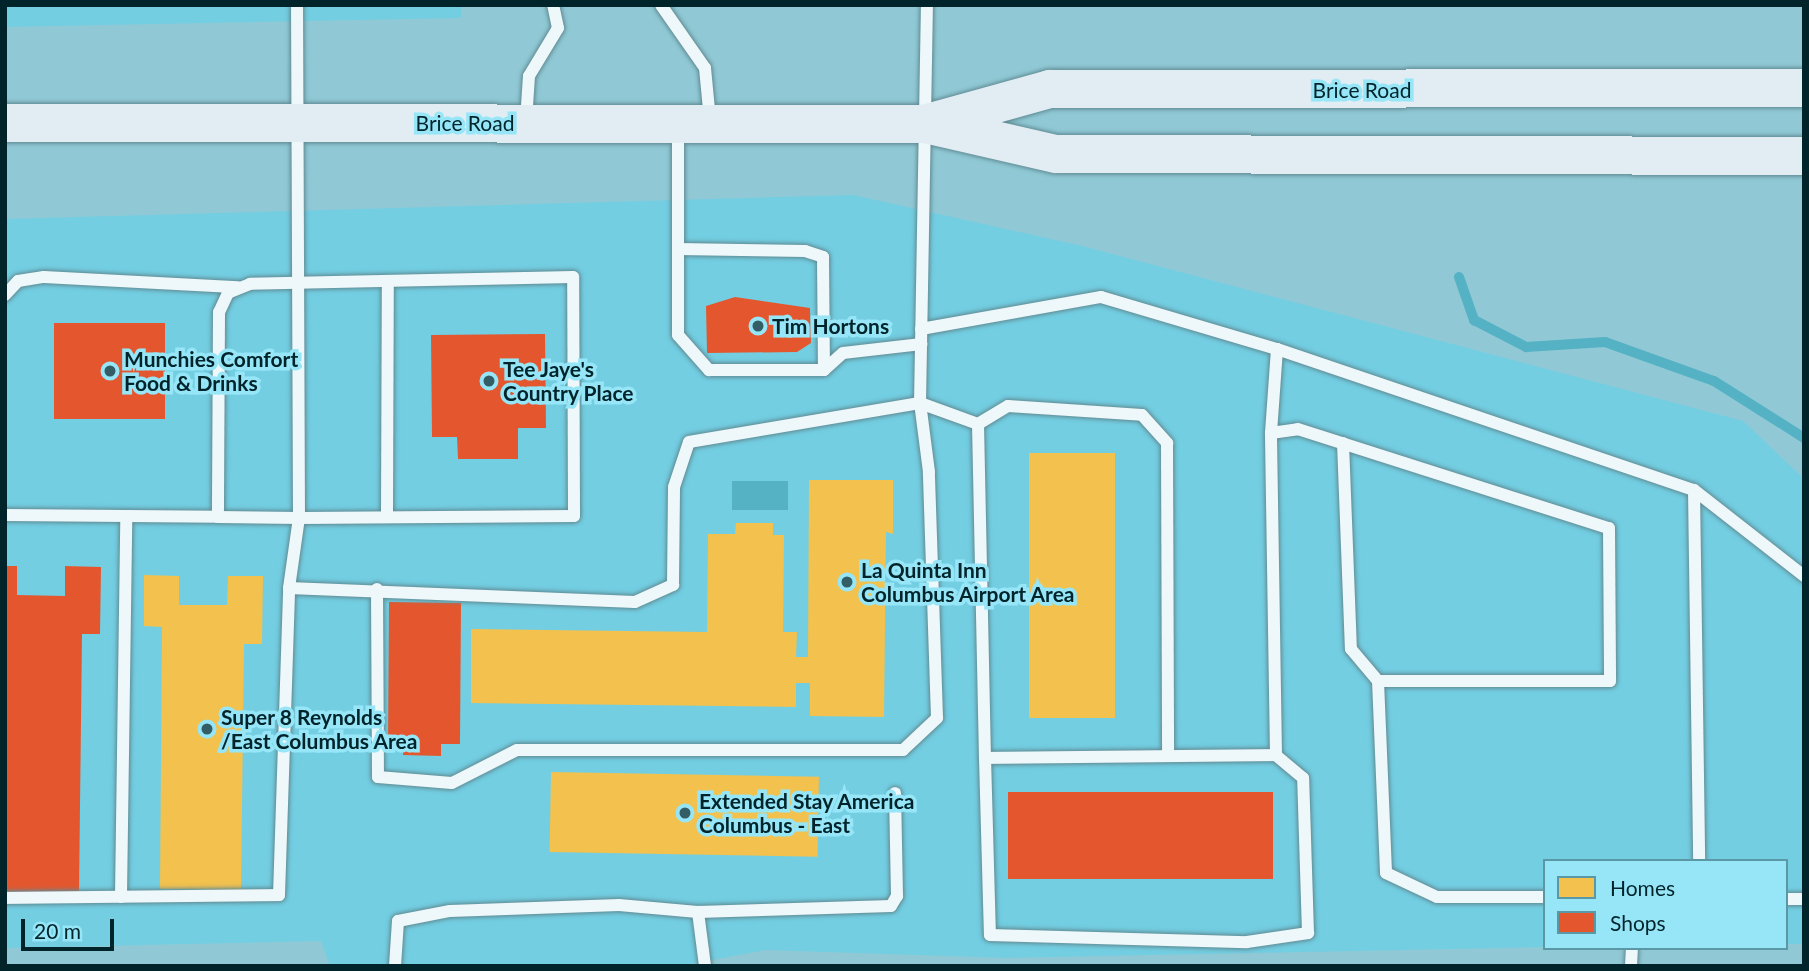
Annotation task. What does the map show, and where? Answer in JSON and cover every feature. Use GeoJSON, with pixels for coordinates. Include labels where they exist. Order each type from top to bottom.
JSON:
{"type":"FeatureCollection","features":[{"type":"Feature","properties":{"kind":"main road","name":"Brice Road"},"geometry":{"type":"LineString","coordinates":[[925,124],[1050,89],[1804,88]]}},
{"type":"Feature","properties":{"kind":"main road","name":"Brice Road"},"geometry":{"type":"LineString","coordinates":[[5,123],[925,124],[1056,153],[1804,156]]}},
{"type":"Feature","properties":{"kind":"lane"},"geometry":{"type":"LineString","coordinates":[[5,898],[279,895],[289,588],[299,518],[303,283],[297,5]]}},
{"type":"Feature","properties":{"kind":"lane"},"geometry":{"type":"LineString","coordinates":[[526,123],[529,76],[558,28],[552,5]]}},
{"type":"Feature","properties":{"kind":"lane"},"geometry":{"type":"LineString","coordinates":[[661,5],[705,68],[678,249],[678,335],[709,370],[824,370],[843,353],[921,344]]}},
{"type":"Feature","properties":{"kind":"lane"},"geometry":{"type":"LineString","coordinates":[[377,589],[378,777],[452,783],[517,750],[903,750],[937,718],[929,472],[920,403],[927,5]]}},
{"type":"Feature","properties":{"kind":"lane"},"geometry":{"type":"LineString","coordinates":[[678,249],[805,251],[823,257],[824,370]]}},
{"type":"Feature","properties":{"kind":"lane"},"geometry":{"type":"LineString","coordinates":[[5,295],[18,281],[44,277],[242,287],[303,283],[573,277],[574,516],[299,518],[5,514]]}},
{"type":"Feature","properties":{"kind":"lane"},"geometry":{"type":"LineString","coordinates":[[387,517],[388,281]]}},
{"type":"Feature","properties":{"kind":"lane"},"geometry":{"type":"LineString","coordinates":[[218,517],[219,312],[229,293],[242,287]]}},
{"type":"Feature","properties":{"kind":"lane"},"geometry":{"type":"LineString","coordinates":[[920,329],[1101,297],[1277,349],[1694,490],[1804,576]]}},
{"type":"Feature","properties":{"kind":"lane"},"geometry":{"type":"LineString","coordinates":[[1276,755],[1270,433],[1277,349]]}},
{"type":"Feature","properties":{"kind":"lane"},"geometry":{"type":"LineString","coordinates":[[289,588],[377,589],[635,602],[673,585],[674,487],[689,442],[920,403],[978,424]]}},
{"type":"Feature","properties":{"kind":"lane"},"geometry":{"type":"LineString","coordinates":[[978,424],[1008,406],[1142,415],[1167,443],[1168,756]]}},
{"type":"Feature","properties":{"kind":"lane"},"geometry":{"type":"LineString","coordinates":[[978,424],[985,758],[990,935],[1247,942],[1308,933],[1303,778],[1276,755],[985,758]]}},
{"type":"Feature","properties":{"kind":"lane"},"geometry":{"type":"LineString","coordinates":[[1270,433],[1298,429],[1609,528],[1609,681],[1378,681]]}},
{"type":"Feature","properties":{"kind":"lane"},"geometry":{"type":"LineString","coordinates":[[1343,443],[1351,649],[1378,681],[1386,873],[1437,897],[1543,897]]}},
{"type":"Feature","properties":{"kind":"lane"},"geometry":{"type":"LineString","coordinates":[[1694,490],[1699,859]]}},
{"type":"Feature","properties":{"kind":"lane"},"geometry":{"type":"LineString","coordinates":[[121,897],[126,516]]}},
{"type":"Feature","properties":{"kind":"lane"},"geometry":{"type":"LineString","coordinates":[[395,966],[398,921],[450,911],[619,905],[698,912],[891,906],[897,897],[895,793]]}},
{"type":"Feature","properties":{"kind":"lane"},"geometry":{"type":"LineString","coordinates":[[698,912],[705,966]]}},
{"type":"Feature","properties":{"kind":"shaded area"},"geometry":{"type":"Polygon","coordinates":[[[5,5],[461,5],[461,18],[5,27],[5,5]]]}},
{"type":"Feature","properties":{"kind":"shaded area"},"geometry":{"type":"Polygon","coordinates":[[[853,195],[1082,246],[1743,421],[1804,479],[1804,944],[1788,944],[1788,859],[1543,859],[1543,947],[1008,958],[765,950],[680,966],[330,966],[321,941],[5,948],[5,219],[853,195]]]}},
{"type":"Feature","properties":{"kind":"shaded area"},"geometry":{"type":"Polygon","coordinates":[[[732,481],[788,481],[788,510],[732,510],[732,481]]]}},
{"type":"Feature","properties":{"kind":"building: Homes"},"geometry":{"type":"Polygon","coordinates":[[[1029,453],[1115,453],[1115,718],[1029,718],[1029,453]]]}},
{"type":"Feature","properties":{"kind":"building: Homes","name":"La Quinta Inn Columbus Airport Area"},"geometry":{"type":"Polygon","coordinates":[[[809,480],[893,480],[893,534],[886,532],[884,717],[810,716],[810,683],[796,683],[796,707],[471,703],[471,629],[707,632],[708,534],[735,534],[736,523],[773,523],[773,535],[784,535],[783,632],[797,632],[796,657],[808,657],[809,480]]]}},
{"type":"Feature","properties":{"kind":"building: Homes"},"geometry":{"type":"Polygon","coordinates":[[[144,575],[179,576],[179,605],[227,605],[228,576],[263,576],[262,644],[244,644],[241,890],[160,889],[162,627],[144,626],[144,575]]]}},
{"type":"Feature","properties":{"kind":"building: Homes","name":"Extended Stay America Columbus - East"},"geometry":{"type":"Polygon","coordinates":[[[551,772],[819,777],[818,857],[550,852],[551,772]]]}},
{"type":"Feature","properties":{"kind":"building: Shops","name":"Tim Hortons"},"geometry":{"type":"Polygon","coordinates":[[[735,297],[810,308],[811,343],[797,352],[707,353],[706,306],[735,297]]]}},
{"type":"Feature","properties":{"kind":"building: Shops","name":"Munchies Comfort Food & Drinks"},"geometry":{"type":"Polygon","coordinates":[[[54,323],[165,323],[165,419],[54,419],[54,323]]]}},
{"type":"Feature","properties":{"kind":"building: Shops","name":"Tee Jaye's Country Place"},"geometry":{"type":"Polygon","coordinates":[[[545,334],[546,428],[518,428],[518,459],[458,459],[457,437],[432,437],[431,335],[545,334]]]}},
{"type":"Feature","properties":{"kind":"building: Shops"},"geometry":{"type":"Polygon","coordinates":[[[5,566],[17,566],[17,595],[65,596],[65,566],[101,567],[100,634],[82,634],[79,894],[5,893],[5,566]]]}},
{"type":"Feature","properties":{"kind":"building: Shops"},"geometry":{"type":"Polygon","coordinates":[[[389,602],[461,603],[460,744],[441,744],[441,756],[403,755],[403,744],[388,743],[389,602]]]}},
{"type":"Feature","properties":{"kind":"building: Shops"},"geometry":{"type":"Polygon","coordinates":[[[1008,792],[1273,792],[1273,879],[1008,879],[1008,792]]]}},
{"type":"Feature","properties":{"kind":"waterway"},"geometry":{"type":"LineString","coordinates":[[1459,277],[1474,320],[1526,347],[1605,342],[1714,381],[1804,438]]}},
{"type":"Feature","properties":{"kind":"place","name":"Tim Hortons"},"geometry":{"type":"Point","coordinates":[758,326]}},
{"type":"Feature","properties":{"kind":"place","name":"Munchies Comfort Food & Drinks"},"geometry":{"type":"Point","coordinates":[110,371]}},
{"type":"Feature","properties":{"kind":"place","name":"Tee Jaye's Country Place"},"geometry":{"type":"Point","coordinates":[489,381]}},
{"type":"Feature","properties":{"kind":"place","name":"La Quinta Inn Columbus Airport Area"},"geometry":{"type":"Point","coordinates":[847,582]}},
{"type":"Feature","properties":{"kind":"place","name":"Super 8 Reynolds /East Columbus Area"},"geometry":{"type":"Point","coordinates":[207,729]}},
{"type":"Feature","properties":{"kind":"place","name":"Extended Stay America Columbus - East"},"geometry":{"type":"Point","coordinates":[685,813]}}]}
